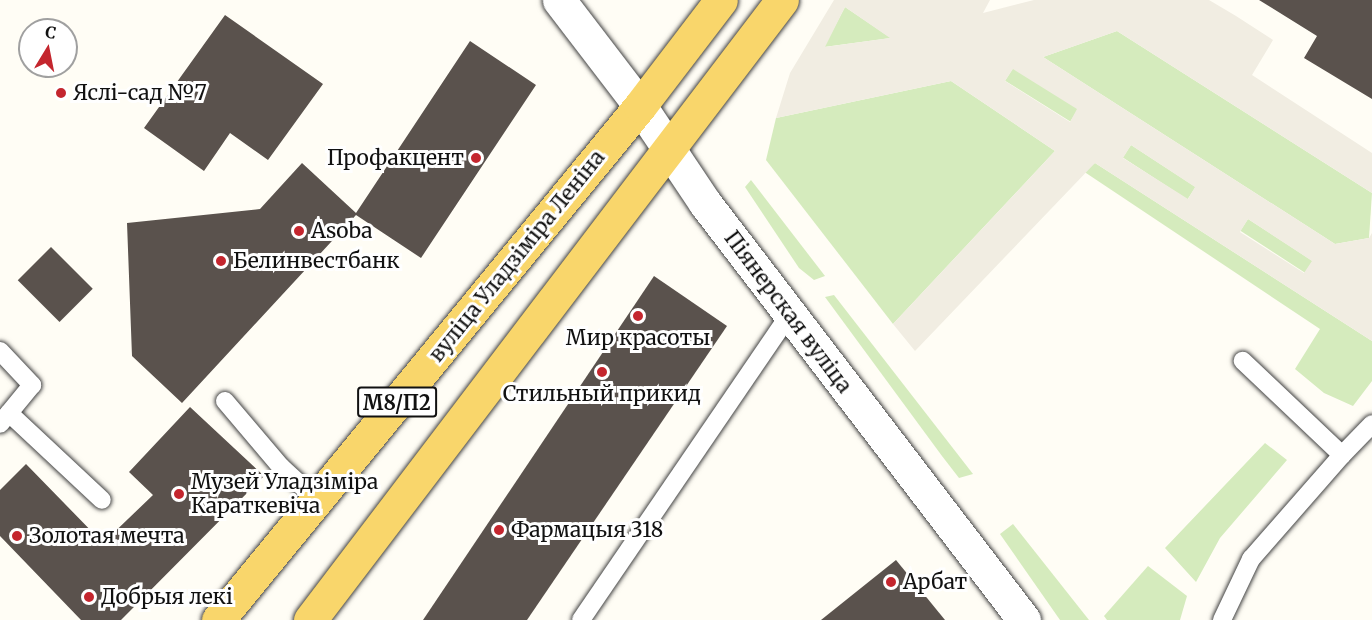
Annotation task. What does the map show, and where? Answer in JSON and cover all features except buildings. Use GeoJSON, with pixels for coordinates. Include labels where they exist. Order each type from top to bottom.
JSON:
{"type":"FeatureCollection","features":[{"type":"Feature","properties":{"kind":"main road","name":"вуліца Уладзіміра Леніна"},"geometry":{"type":"LineString","coordinates":[[218,620],[640,106],[721,0]]}},
{"type":"Feature","properties":{"kind":"main road","name":"М8/П2"},"geometry":{"type":"LineString","coordinates":[[310,620],[782,0]]}},
{"type":"Feature","properties":{"kind":"street","name":"Піянерская вуліца"},"geometry":{"type":"LineString","coordinates":[[559,0],[640,106],[789,315],[1024,620]]}},
{"type":"Feature","properties":{"kind":"lane"},"geometry":{"type":"LineString","coordinates":[[581,620],[789,315]]}},
{"type":"Feature","properties":{"kind":"lane"},"geometry":{"type":"LineString","coordinates":[[0,351],[32,385],[5,419],[102,500]]}},
{"type":"Feature","properties":{"kind":"lane"},"geometry":{"type":"LineString","coordinates":[[1243,360],[1342,455]]}},
{"type":"Feature","properties":{"kind":"lane"},"geometry":{"type":"LineString","coordinates":[[225,401],[281,467],[317,500]]}},
{"type":"Feature","properties":{"kind":"lane"},"geometry":{"type":"LineString","coordinates":[[1222,620],[1251,559],[1372,424]]}},
{"type":"Feature","properties":{"kind":"green space"},"geometry":{"type":"Polygon","coordinates":[[[845,7],[891,38],[824,47],[845,7]]]}},
{"type":"Feature","properties":{"kind":"green space"},"geometry":{"type":"Polygon","coordinates":[[[1117,31],[1372,193],[1369,238],[1335,244],[1043,57],[1117,31]]]}},
{"type":"Feature","properties":{"kind":"green space"},"geometry":{"type":"Polygon","coordinates":[[[1013,68],[1078,109],[1070,122],[1005,81],[1013,68]]]}},
{"type":"Feature","properties":{"kind":"green space"},"geometry":{"type":"Polygon","coordinates":[[[951,81],[1055,151],[893,324],[766,160],[776,118],[951,81]]]}},
{"type":"Feature","properties":{"kind":"green space"},"geometry":{"type":"Polygon","coordinates":[[[1131,145],[1196,187],[1187,200],[1123,158],[1131,145]]]}},
{"type":"Feature","properties":{"kind":"green space"},"geometry":{"type":"Polygon","coordinates":[[[1095,163],[1372,341],[1372,381],[1353,406],[1324,393],[1295,369],[1320,329],[1083,171],[1095,163]]]}},
{"type":"Feature","properties":{"kind":"green space"},"geometry":{"type":"Polygon","coordinates":[[[751,180],[825,276],[814,280],[799,268],[745,187],[751,180]]]}},
{"type":"Feature","properties":{"kind":"green space"},"geometry":{"type":"Polygon","coordinates":[[[1248,219],[1313,261],[1305,273],[1240,231],[1248,219]]]}},
{"type":"Feature","properties":{"kind":"green space"},"geometry":{"type":"Polygon","coordinates":[[[834,295],[973,474],[959,478],[825,297],[834,295]]]}},
{"type":"Feature","properties":{"kind":"green space"},"geometry":{"type":"Polygon","coordinates":[[[1265,443],[1287,460],[1220,538],[1196,582],[1165,548],[1265,443]]]}},
{"type":"Feature","properties":{"kind":"green space"},"geometry":{"type":"Polygon","coordinates":[[[1013,524],[1089,620],[1060,620],[1000,534],[1013,524]]]}},
{"type":"Feature","properties":{"kind":"green space"},"geometry":{"type":"Polygon","coordinates":[[[1148,566],[1187,596],[1180,620],[1107,620],[1104,616],[1148,566]]]}},
{"type":"Feature","properties":{"kind":"shaded area"},"geometry":{"type":"Polygon","coordinates":[[[834,0],[990,0],[983,13],[1034,0],[1209,0],[1273,40],[1252,75],[1372,153],[1372,193],[1117,31],[1043,57],[1335,244],[1369,238],[1372,233],[1372,341],[1095,163],[915,351],[893,324],[1055,151],[951,81],[776,118],[790,73],[834,0]],[[845,7],[825,47],[890,38],[845,7]],[[1013,69],[1005,81],[1070,122],[1077,109],[1013,69]],[[1131,145],[1123,158],[1188,199],[1195,187],[1131,145]],[[1248,219],[1240,232],[1304,273],[1312,261],[1248,219]]]}},
{"type":"Feature","properties":{"kind":"place","name":"Яслі-сад №7"},"geometry":{"type":"Point","coordinates":[61,93]}},
{"type":"Feature","properties":{"kind":"place","name":"Профакцент"},"geometry":{"type":"Point","coordinates":[476,158]}},
{"type":"Feature","properties":{"kind":"place","name":"Asoba"},"geometry":{"type":"Point","coordinates":[299,231]}},
{"type":"Feature","properties":{"kind":"place","name":"Белинвестбанк"},"geometry":{"type":"Point","coordinates":[221,261]}},
{"type":"Feature","properties":{"kind":"place","name":"Мир красоты"},"geometry":{"type":"Point","coordinates":[638,316]}},
{"type":"Feature","properties":{"kind":"place","name":"Стильный прикид"},"geometry":{"type":"Point","coordinates":[602,372]}},
{"type":"Feature","properties":{"kind":"place","name":"Музей Уладзіміра Караткевіча"},"geometry":{"type":"Point","coordinates":[179,494]}},
{"type":"Feature","properties":{"kind":"place","name":"Фармацыя 318"},"geometry":{"type":"Point","coordinates":[499,530]}},
{"type":"Feature","properties":{"kind":"place","name":"Золотая мечта"},"geometry":{"type":"Point","coordinates":[17,536]}},
{"type":"Feature","properties":{"kind":"place","name":"Арбат"},"geometry":{"type":"Point","coordinates":[891,582]}},
{"type":"Feature","properties":{"kind":"place","name":"Добрыя лекі"},"geometry":{"type":"Point","coordinates":[89,597]}}]}
